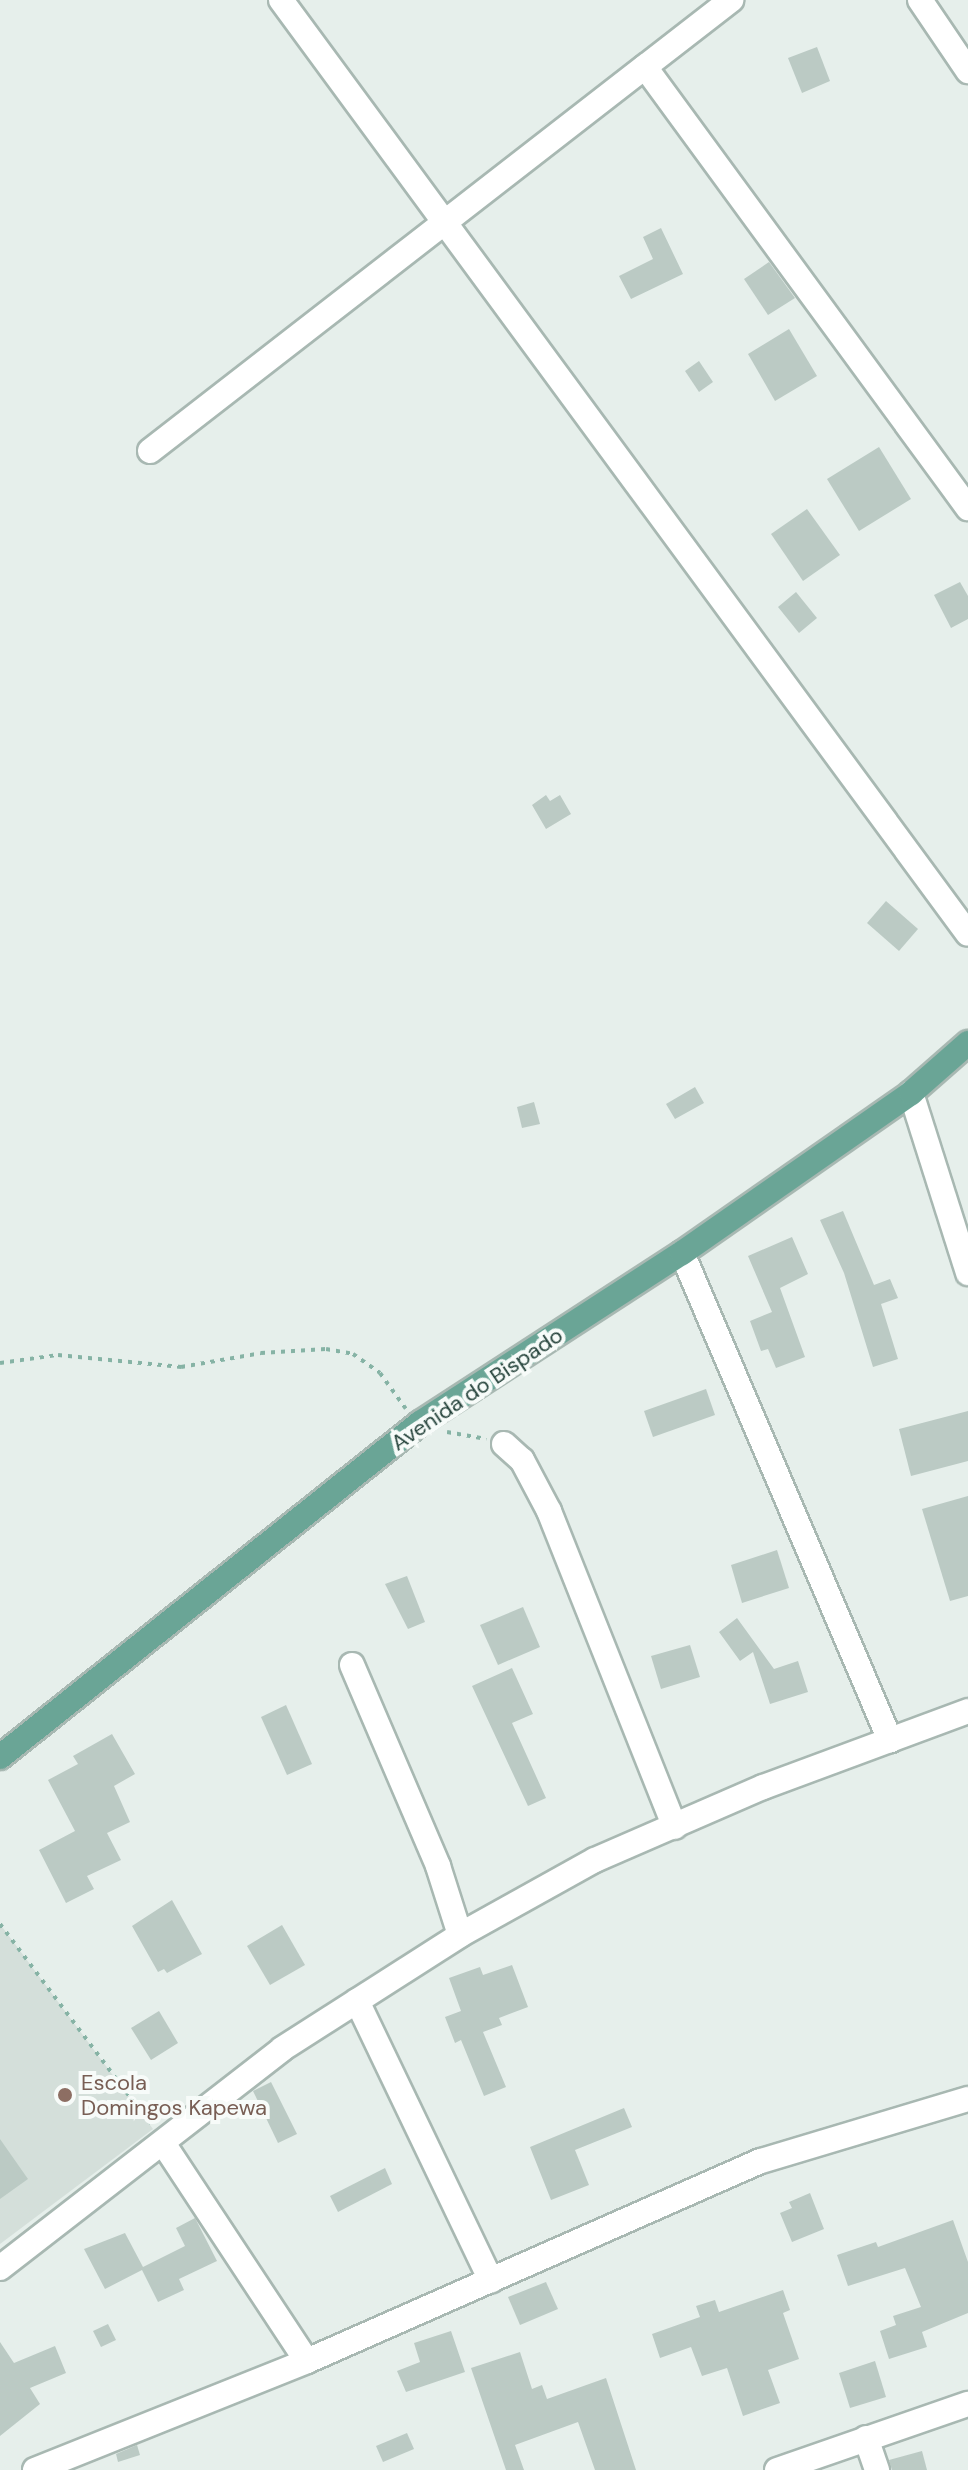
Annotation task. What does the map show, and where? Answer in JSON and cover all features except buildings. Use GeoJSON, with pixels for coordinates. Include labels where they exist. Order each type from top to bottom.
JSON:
{"type":"FeatureCollection","features":[{"type":"Feature","properties":{"kind":"main road","name":"Avenida do Bispado"},"geometry":{"type":"LineString","coordinates":[[0,1757],[420,1423],[682,1253],[911,1093],[968,1043]]}},
{"type":"Feature","properties":{"kind":"street"},"geometry":{"type":"LineString","coordinates":[[281,0],[968,934]]}},
{"type":"Feature","properties":{"kind":"street"},"geometry":{"type":"LineString","coordinates":[[150,451],[731,0]]}},
{"type":"Feature","properties":{"kind":"street"},"geometry":{"type":"LineString","coordinates":[[920,0],[968,71]]}},
{"type":"Feature","properties":{"kind":"street"},"geometry":{"type":"LineString","coordinates":[[645,67],[968,508]]}},
{"type":"Feature","properties":{"kind":"street"},"geometry":{"type":"LineString","coordinates":[[911,1093],[968,1273]]}},
{"type":"Feature","properties":{"kind":"street"},"geometry":{"type":"LineString","coordinates":[[682,1253],[890,1740]]}},
{"type":"Feature","properties":{"kind":"street"},"geometry":{"type":"LineString","coordinates":[[504,1444],[522,1460],[549,1511],[675,1827]]}},
{"type":"Feature","properties":{"kind":"street"},"geometry":{"type":"LineString","coordinates":[[352,1665],[438,1866],[460,1935]]}},
{"type":"Feature","properties":{"kind":"street"},"geometry":{"type":"LineString","coordinates":[[0,2268],[282,2049],[460,1935],[595,1860],[763,1787],[968,1711]]}},
{"type":"Feature","properties":{"kind":"street"},"geometry":{"type":"LineString","coordinates":[[357,2001],[491,2281]]}},
{"type":"Feature","properties":{"kind":"street"},"geometry":{"type":"LineString","coordinates":[[35,2470],[307,2361],[761,2161],[968,2099]]}},
{"type":"Feature","properties":{"kind":"street"},"geometry":{"type":"LineString","coordinates":[[163,2143],[307,2361]]}},
{"type":"Feature","properties":{"kind":"street"},"geometry":{"type":"LineString","coordinates":[[777,2470],[968,2404]]}},
{"type":"Feature","properties":{"kind":"street"},"geometry":{"type":"LineString","coordinates":[[866,2438],[877,2470]]}},
{"type":"Feature","properties":{"kind":"path"},"geometry":{"type":"LineString","coordinates":[[0,1363],[58,1355],[181,1367],[261,1353],[326,1349],[353,1354],[380,1373],[420,1423],[504,1444]]}},
{"type":"Feature","properties":{"kind":"path"},"geometry":{"type":"LineString","coordinates":[[0,1924],[106,2060],[163,2143]]}},
{"type":"Feature","properties":{"kind":"shaded area","name":"Escola Domingos Kapewa"},"geometry":{"type":"Polygon","coordinates":[[[0,1924],[153,2129],[0,2244],[0,1924]]]}},
{"type":"Feature","properties":{"kind":"place","name":"Escola Domingos Kapewa"},"geometry":{"type":"Point","coordinates":[65,2095]}}]}
